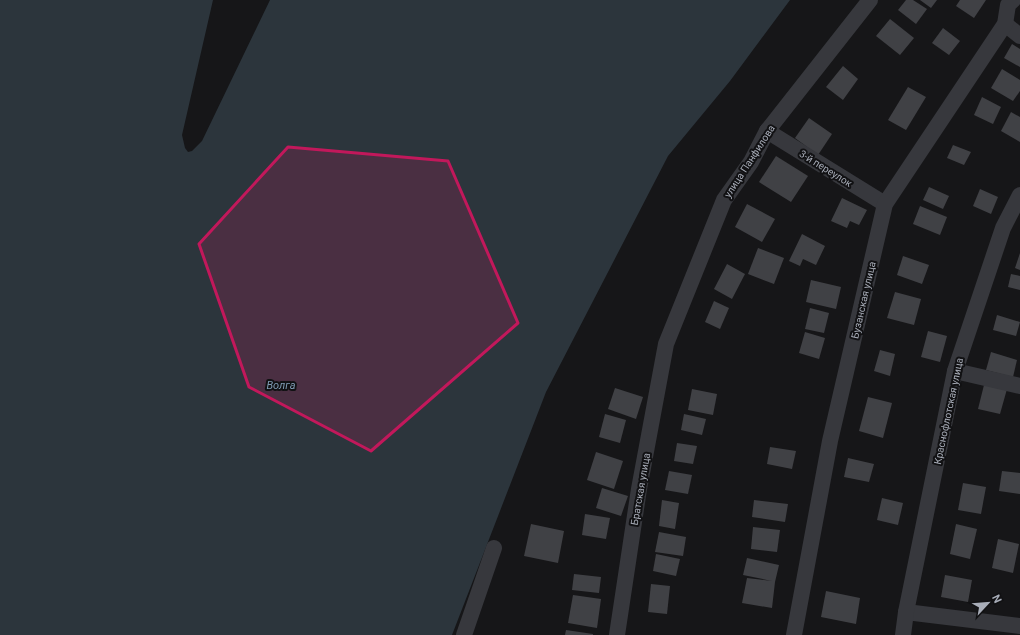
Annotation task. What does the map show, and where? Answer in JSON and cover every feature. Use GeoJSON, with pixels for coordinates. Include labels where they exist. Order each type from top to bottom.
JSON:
{"type":"FeatureCollection","features":[{"type":"Feature","properties":{"kind":"street","name":"улица Панфилова"},"geometry":{"type":"LineString","coordinates":[[666,344],[724,200],[751,162],[767,131],[870,0]]}},
{"type":"Feature","properties":{"kind":"street","name":"Бузанская улица"},"geometry":{"type":"LineString","coordinates":[[794,635],[830,441],[885,204],[1005,24],[1008,2]]}},
{"type":"Feature","properties":{"kind":"street"},"geometry":{"type":"LineString","coordinates":[[1005,24],[1020,36]]}},
{"type":"Feature","properties":{"kind":"street","name":"3-й переулок"},"geometry":{"type":"LineString","coordinates":[[767,131],[885,204]]}},
{"type":"Feature","properties":{"kind":"street","name":"Краснофлотская улица"},"geometry":{"type":"LineString","coordinates":[[903,635],[906,612],[955,371],[1003,228],[1020,195]]}},
{"type":"Feature","properties":{"kind":"street","name":"Братская улица"},"geometry":{"type":"LineString","coordinates":[[618,635],[639,489],[666,344]]}},
{"type":"Feature","properties":{"kind":"street"},"geometry":{"type":"LineString","coordinates":[[955,371],[1020,386]]}},
{"type":"Feature","properties":{"kind":"street"},"geometry":{"type":"LineString","coordinates":[[464,635],[494,548]]}},
{"type":"Feature","properties":{"kind":"street"},"geometry":{"type":"LineString","coordinates":[[906,612],[1020,626]]}},
{"type":"Feature","properties":{"kind":"highlighted area"},"geometry":{"type":"Polygon","coordinates":[[[288,147],[448,161],[518,323],[371,451],[249,387],[199,244],[288,147]]]}},
{"type":"Feature","properties":{"kind":"water","name":"Волга"},"geometry":{"type":"Polygon","coordinates":[[[0,0],[213,0],[182,135],[185,148],[188,152],[192,151],[202,141],[270,0],[790,0],[730,81],[668,156],[546,392],[452,635],[0,635],[0,0]]]}},
{"type":"Feature","properties":{"kind":"building"},"geometry":{"type":"Polygon","coordinates":[[[906,0],[913,0],[927,9],[916,24],[898,10],[906,0]]]}},
{"type":"Feature","properties":{"kind":"building"},"geometry":{"type":"Polygon","coordinates":[[[920,0],[937,0],[931,8],[920,0]]]}},
{"type":"Feature","properties":{"kind":"building"},"geometry":{"type":"Polygon","coordinates":[[[960,0],[986,0],[974,18],[956,6],[960,0]]]}},
{"type":"Feature","properties":{"kind":"building"},"geometry":{"type":"Polygon","coordinates":[[[890,19],[914,38],[900,55],[876,36],[890,19]]]}},
{"type":"Feature","properties":{"kind":"building"},"geometry":{"type":"Polygon","coordinates":[[[943,28],[960,41],[949,55],[932,43],[943,28]]]}},
{"type":"Feature","properties":{"kind":"building"},"geometry":{"type":"Polygon","coordinates":[[[1012,44],[1020,49],[1020,67],[1004,58],[1012,44]]]}},
{"type":"Feature","properties":{"kind":"building"},"geometry":{"type":"Polygon","coordinates":[[[843,66],[858,79],[843,100],[826,87],[843,66]]]}},
{"type":"Feature","properties":{"kind":"building"},"geometry":{"type":"Polygon","coordinates":[[[1002,69],[1020,80],[1020,91],[1013,101],[991,88],[1002,69]]]}},
{"type":"Feature","properties":{"kind":"building"},"geometry":{"type":"Polygon","coordinates":[[[908,87],[926,97],[906,130],[888,120],[908,87]]]}},
{"type":"Feature","properties":{"kind":"building"},"geometry":{"type":"Polygon","coordinates":[[[982,97],[1001,107],[993,124],[974,115],[982,97]]]}},
{"type":"Feature","properties":{"kind":"building"},"geometry":{"type":"Polygon","coordinates":[[[1011,112],[1020,117],[1020,142],[1001,131],[1011,112]]]}},
{"type":"Feature","properties":{"kind":"building"},"geometry":{"type":"Polygon","coordinates":[[[809,118],[832,134],[818,155],[795,138],[809,118]]]}},
{"type":"Feature","properties":{"kind":"building"},"geometry":{"type":"Polygon","coordinates":[[[953,145],[971,152],[964,165],[947,158],[953,145]]]}},
{"type":"Feature","properties":{"kind":"building"},"geometry":{"type":"Polygon","coordinates":[[[776,156],[808,176],[791,202],[759,182],[776,156]]]}},
{"type":"Feature","properties":{"kind":"building"},"geometry":{"type":"Polygon","coordinates":[[[929,187],[949,196],[943,209],[923,200],[929,187]]]}},
{"type":"Feature","properties":{"kind":"building"},"geometry":{"type":"Polygon","coordinates":[[[980,189],[998,197],[991,214],[973,206],[980,189]]]}},
{"type":"Feature","properties":{"kind":"building"},"geometry":{"type":"Polygon","coordinates":[[[842,198],[867,210],[859,225],[850,221],[847,228],[831,221],[842,198]]]}},
{"type":"Feature","properties":{"kind":"building"},"geometry":{"type":"Polygon","coordinates":[[[747,204],[775,219],[762,242],[735,227],[747,204]]]}},
{"type":"Feature","properties":{"kind":"building"},"geometry":{"type":"Polygon","coordinates":[[[920,206],[947,217],[940,235],[913,224],[920,206]]]}},
{"type":"Feature","properties":{"kind":"building"},"geometry":{"type":"Polygon","coordinates":[[[802,234],[825,246],[816,265],[803,259],[800,266],[789,261],[802,234]]]}},
{"type":"Feature","properties":{"kind":"building"},"geometry":{"type":"Polygon","coordinates":[[[758,248],[784,258],[774,284],[748,274],[758,248]]]}},
{"type":"Feature","properties":{"kind":"building"},"geometry":{"type":"Polygon","coordinates":[[[1020,253],[1020,270],[1015,268],[1020,253]]]}},
{"type":"Feature","properties":{"kind":"building"},"geometry":{"type":"Polygon","coordinates":[[[903,256],[929,265],[922,284],[897,275],[903,256]]]}},
{"type":"Feature","properties":{"kind":"building"},"geometry":{"type":"Polygon","coordinates":[[[727,264],[745,274],[732,299],[714,289],[727,264]]]}},
{"type":"Feature","properties":{"kind":"building"},"geometry":{"type":"Polygon","coordinates":[[[1011,274],[1020,276],[1020,290],[1008,287],[1011,274]]]}},
{"type":"Feature","properties":{"kind":"building"},"geometry":{"type":"Polygon","coordinates":[[[811,280],[841,287],[836,309],[806,302],[811,280]]]}},
{"type":"Feature","properties":{"kind":"building"},"geometry":{"type":"Polygon","coordinates":[[[895,292],[921,299],[914,325],[887,318],[895,292]]]}},
{"type":"Feature","properties":{"kind":"building"},"geometry":{"type":"Polygon","coordinates":[[[714,301],[729,308],[720,329],[705,322],[714,301]]]}},
{"type":"Feature","properties":{"kind":"building"},"geometry":{"type":"Polygon","coordinates":[[[810,308],[829,313],[824,333],[805,329],[810,308]]]}},
{"type":"Feature","properties":{"kind":"building"},"geometry":{"type":"Polygon","coordinates":[[[997,315],[1020,322],[1016,336],[993,330],[997,315]]]}},
{"type":"Feature","properties":{"kind":"building"},"geometry":{"type":"Polygon","coordinates":[[[928,331],[947,336],[940,362],[921,357],[928,331]]]}},
{"type":"Feature","properties":{"kind":"building"},"geometry":{"type":"Polygon","coordinates":[[[805,332],[825,338],[819,359],[799,353],[805,332]]]}},
{"type":"Feature","properties":{"kind":"building"},"geometry":{"type":"Polygon","coordinates":[[[880,350],[895,354],[890,376],[874,371],[880,350]]]}},
{"type":"Feature","properties":{"kind":"building"},"geometry":{"type":"Polygon","coordinates":[[[991,352],[1017,360],[1013,377],[986,370],[991,352]]]}},
{"type":"Feature","properties":{"kind":"building"},"geometry":{"type":"Polygon","coordinates":[[[984,385],[1007,389],[1000,414],[978,409],[984,385]]]}},
{"type":"Feature","properties":{"kind":"building"},"geometry":{"type":"Polygon","coordinates":[[[615,388],[643,397],[636,419],[608,409],[615,388]]]}},
{"type":"Feature","properties":{"kind":"building"},"geometry":{"type":"Polygon","coordinates":[[[692,389],[717,394],[713,415],[688,410],[692,389]]]}},
{"type":"Feature","properties":{"kind":"building"},"geometry":{"type":"Polygon","coordinates":[[[868,397],[892,403],[883,438],[859,431],[868,397]]]}},
{"type":"Feature","properties":{"kind":"building"},"geometry":{"type":"Polygon","coordinates":[[[605,414],[626,420],[620,443],[599,437],[605,414]]]}},
{"type":"Feature","properties":{"kind":"building"},"geometry":{"type":"Polygon","coordinates":[[[684,414],[706,419],[702,435],[681,430],[684,414]]]}},
{"type":"Feature","properties":{"kind":"building"},"geometry":{"type":"Polygon","coordinates":[[[677,443],[697,446],[693,464],[674,461],[677,443]]]}},
{"type":"Feature","properties":{"kind":"building"},"geometry":{"type":"Polygon","coordinates":[[[770,447],[796,451],[792,469],[767,464],[770,447]]]}},
{"type":"Feature","properties":{"kind":"building"},"geometry":{"type":"Polygon","coordinates":[[[596,452],[623,461],[614,489],[587,480],[596,452]]]}},
{"type":"Feature","properties":{"kind":"building"},"geometry":{"type":"Polygon","coordinates":[[[848,458],[874,464],[869,482],[844,477],[848,458]]]}},
{"type":"Feature","properties":{"kind":"building"},"geometry":{"type":"Polygon","coordinates":[[[669,471],[692,475],[688,494],[665,490],[669,471]]]}},
{"type":"Feature","properties":{"kind":"building"},"geometry":{"type":"Polygon","coordinates":[[[1002,471],[1020,473],[1020,494],[999,491],[1002,471]]]}},
{"type":"Feature","properties":{"kind":"building"},"geometry":{"type":"Polygon","coordinates":[[[963,483],[986,487],[981,514],[958,510],[963,483]]]}},
{"type":"Feature","properties":{"kind":"building"},"geometry":{"type":"Polygon","coordinates":[[[602,488],[628,496],[621,516],[596,508],[602,488]]]}},
{"type":"Feature","properties":{"kind":"building"},"geometry":{"type":"Polygon","coordinates":[[[882,498],[903,503],[898,525],[877,520],[882,498]]]}},
{"type":"Feature","properties":{"kind":"building"},"geometry":{"type":"Polygon","coordinates":[[[662,500],[679,503],[675,529],[659,526],[662,500]]]}},
{"type":"Feature","properties":{"kind":"building"},"geometry":{"type":"Polygon","coordinates":[[[754,500],[788,504],[785,522],[752,517],[754,500]]]}},
{"type":"Feature","properties":{"kind":"building"},"geometry":{"type":"Polygon","coordinates":[[[585,514],[610,518],[606,539],[582,535],[585,514]]]}},
{"type":"Feature","properties":{"kind":"building"},"geometry":{"type":"Polygon","coordinates":[[[531,524],[564,531],[558,563],[524,556],[531,524]]]}},
{"type":"Feature","properties":{"kind":"building"},"geometry":{"type":"Polygon","coordinates":[[[956,524],[977,529],[970,559],[950,554],[956,524]]]}},
{"type":"Feature","properties":{"kind":"building"},"geometry":{"type":"Polygon","coordinates":[[[753,527],[780,530],[777,552],[751,549],[753,527]]]}},
{"type":"Feature","properties":{"kind":"building"},"geometry":{"type":"Polygon","coordinates":[[[659,532],[686,537],[683,556],[655,552],[659,532]]]}},
{"type":"Feature","properties":{"kind":"building"},"geometry":{"type":"Polygon","coordinates":[[[998,539],[1019,544],[1013,573],[992,568],[998,539]]]}},
{"type":"Feature","properties":{"kind":"building"},"geometry":{"type":"Polygon","coordinates":[[[656,554],[680,559],[676,576],[653,571],[656,554]]]}},
{"type":"Feature","properties":{"kind":"building"},"geometry":{"type":"Polygon","coordinates":[[[747,558],[779,565],[775,582],[772,608],[742,603],[747,578],[772,581],[743,575],[747,558]]]}},
{"type":"Feature","properties":{"kind":"building"},"geometry":{"type":"Polygon","coordinates":[[[574,574],[601,577],[599,593],[572,590],[574,574]]]}},
{"type":"Feature","properties":{"kind":"building"},"geometry":{"type":"Polygon","coordinates":[[[945,575],[972,580],[968,602],[941,597],[945,575]]]}},
{"type":"Feature","properties":{"kind":"building"},"geometry":{"type":"Polygon","coordinates":[[[651,584],[670,586],[667,614],[648,612],[651,584]]]}},
{"type":"Feature","properties":{"kind":"building"},"geometry":{"type":"Polygon","coordinates":[[[826,591],[860,598],[856,624],[821,617],[826,591]]]}},
{"type":"Feature","properties":{"kind":"building"},"geometry":{"type":"Polygon","coordinates":[[[573,595],[601,599],[597,628],[568,623],[573,595]]]}},
{"type":"Feature","properties":{"kind":"building"},"geometry":{"type":"Polygon","coordinates":[[[566,630],[593,634],[593,635],[565,635],[566,630]]]}}]}
